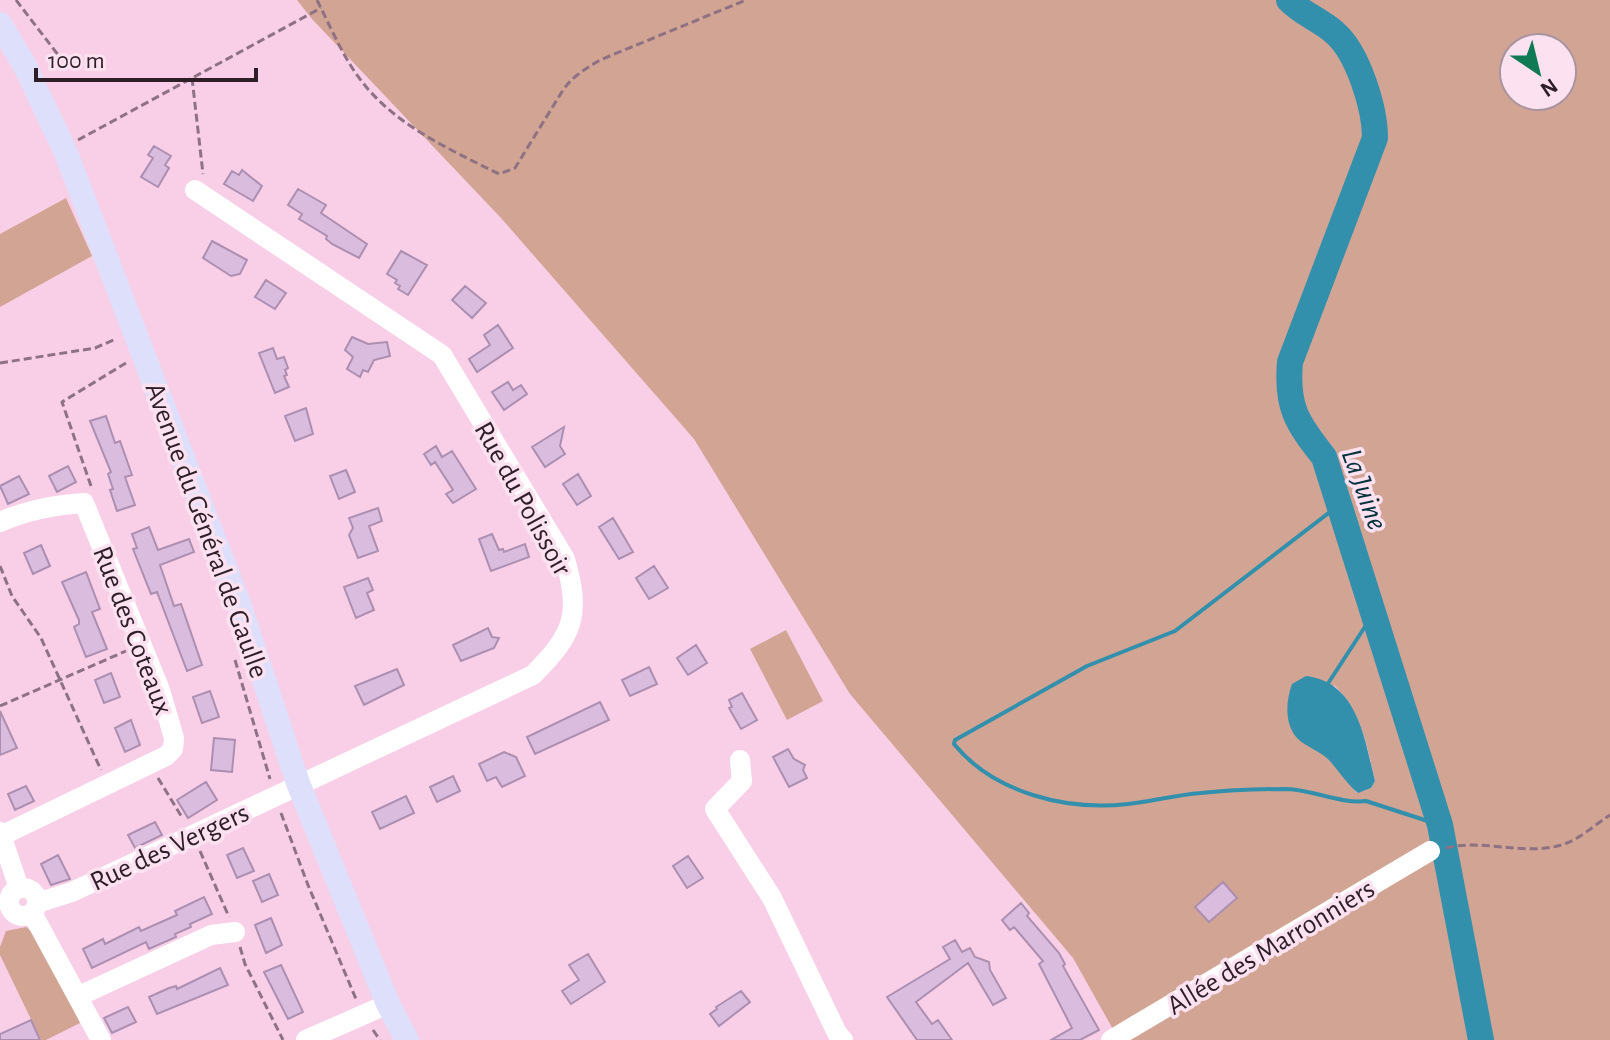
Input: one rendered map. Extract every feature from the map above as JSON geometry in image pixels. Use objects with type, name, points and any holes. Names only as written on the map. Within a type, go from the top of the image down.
[{"type":"main road","name":"Avenue du Général de Gaulle","points":[[0,24],[25,66],[63,148],[239,604],[298,783],[388,1004],[407,1040]]},
{"type":"street","name":"Rue du Polissoir","points":[[200,194],[442,355],[565,559],[574,590],[573,612],[566,634],[555,652],[533,675],[298,783]]},
{"type":"street","points":[[0,522],[20,513],[84,503]]},
{"type":"street","name":"Rue des Coteaux","points":[[1,834],[150,764],[173,749],[174,738],[160,690],[84,503]]},
{"type":"street","points":[[740,760],[742,781],[715,809],[772,898],[843,1040]]},
{"type":"street","name":"Rue des Vergers","points":[[16,910],[72,892],[298,783]]},
{"type":"street","points":[[1,834],[19,888],[9,897],[79,996],[101,1040]]},
{"type":"street","name":"Allée des Marronniers","points":[[1111,1040],[1430,851]]},
{"type":"street","points":[[79,996],[211,935],[235,932]]},
{"type":"street","points":[[306,1040],[388,1004]]},
{"type":"path","points":[[16,0],[62,60]]},
{"type":"path","points":[[317,0],[351,67],[376,98],[420,135],[499,174],[515,168],[571,78],[600,60],[746,0]]},
{"type":"path","points":[[63,148],[321,8]]},
{"type":"path","points":[[192,78],[200,194]]},
{"type":"path","points":[[0,363],[95,348],[134,332]]},
{"type":"path","points":[[84,503],[92,491],[62,402],[132,359]]},
{"type":"path","points":[[0,566],[12,596],[41,638],[107,783]]},
{"type":"path","points":[[0,706],[140,645]]},
{"type":"path","points":[[150,764],[193,836],[235,932],[245,964],[283,1040]]},
{"type":"path","points":[[1461,844],[1536,848],[1567,843],[1610,815]]},
{"type":"shaded area","points":[[297,0],[1610,0],[1610,1040],[1119,1040],[1073,958],[850,694],[694,439],[501,218]],"holes":[[[1334,685],[1357,717],[1375,781],[1371,788],[1357,793],[1328,758]]]},
{"type":"shaded area","points":[[66,198],[92,256],[0,307],[0,234]]},
{"type":"shaded area","points":[[786,630],[823,701],[787,720],[750,649]]},
{"type":"shaded area","points":[[26,927],[41,939],[80,1023],[46,1040],[41,1040],[0,955],[6,931]]},
{"type":"water","points":[[1306,676],[1337,689],[1348,701],[1367,748],[1375,781],[1371,788],[1358,793],[1329,760],[1293,732],[1287,712],[1290,691],[1292,684]]},
{"type":"building","points":[[154,146],[171,156],[165,165],[169,168],[158,187],[141,177],[153,158],[148,155]]},
{"type":"building","points":[[242,170],[262,186],[253,201],[224,184],[232,171],[239,175]]},
{"type":"building","points":[[298,189],[326,205],[321,213],[367,244],[359,258],[332,244],[326,239],[327,236],[299,219],[302,214],[288,205]]},
{"type":"building","points":[[212,241],[247,260],[240,274],[231,276],[203,258]]},
{"type":"building","points":[[401,251],[427,265],[408,295],[398,289],[397,280],[387,274]]},
{"type":"building","points":[[266,280],[286,293],[275,309],[255,297]]},
{"type":"building","points":[[465,286],[486,303],[472,318],[452,300]]},
{"type":"building","points":[[498,325],[513,348],[477,372],[469,359],[490,345],[484,335]]},
{"type":"building","points":[[352,337],[368,344],[387,342],[390,356],[374,360],[368,372],[363,370],[360,377],[347,369],[353,357],[345,350]]},
{"type":"building","points":[[273,348],[277,359],[284,357],[288,368],[284,376],[289,387],[275,393],[259,353]]},
{"type":"building","points":[[508,382],[513,390],[521,385],[527,394],[504,410],[492,392]]},
{"type":"building","points":[[306,408],[313,434],[295,441],[285,416]]},
{"type":"building","points":[[106,416],[115,443],[120,441],[132,475],[125,477],[135,505],[117,511],[110,490],[113,489],[108,474],[111,472],[90,421]]},
{"type":"building","points":[[564,427],[560,446],[565,454],[545,467],[532,447]]},
{"type":"building","points":[[436,446],[442,457],[452,451],[476,489],[453,503],[446,494],[453,490],[435,462],[431,465],[424,454]]},
{"type":"building","points":[[68,466],[76,482],[57,492],[49,476]]},
{"type":"building","points":[[346,470],[355,492],[339,499],[330,476]]},
{"type":"building","points":[[578,474],[591,496],[577,505],[563,484]]},
{"type":"building","points":[[19,476],[29,494],[8,504],[0,486]]},
{"type":"building","points":[[378,508],[382,521],[369,526],[378,551],[358,558],[349,535],[353,528],[349,518]]},
{"type":"building","points":[[613,518],[633,552],[619,559],[599,527]]},
{"type":"building","points":[[149,527],[158,550],[189,539],[194,552],[160,565],[174,606],[181,604],[202,665],[187,671],[157,592],[151,594],[133,549],[137,548],[132,534]]},
{"type":"building","points":[[492,534],[499,550],[503,549],[504,552],[525,544],[529,557],[491,571],[479,539]]},
{"type":"building","points":[[41,545],[50,566],[33,574],[24,553]]},
{"type":"building","points":[[654,566],[668,588],[649,599],[636,578]]},
{"type":"building","points":[[86,572],[100,609],[92,612],[107,649],[86,657],[74,627],[79,620],[62,582]]},
{"type":"building","points":[[368,578],[373,590],[367,593],[374,610],[356,618],[344,587]]},
{"type":"building","points":[[488,628],[492,637],[499,638],[494,648],[461,661],[453,645]]},
{"type":"building","points":[[696,645],[707,663],[688,675],[677,658]]},
{"type":"building","points":[[649,667],[657,684],[630,696],[622,680]]},
{"type":"building","points":[[397,669],[404,685],[364,705],[355,686]]},
{"type":"building","points":[[111,673],[120,697],[104,703],[95,680]]},
{"type":"building","points":[[210,691],[219,717],[202,723],[193,697]]},
{"type":"building","points":[[742,693],[757,720],[741,729],[729,708],[732,707],[729,700]]},
{"type":"building","points":[[600,702],[609,720],[535,754],[527,737]]},
{"type":"building","points":[[0,711],[17,748],[0,755]]},
{"type":"building","points":[[131,720],[140,745],[125,752],[115,728]]},
{"type":"building","points":[[214,738],[235,740],[232,772],[211,770]]},
{"type":"building","points":[[788,749],[794,759],[805,765],[803,770],[807,778],[789,787],[773,757]]},
{"type":"building","points":[[504,752],[516,757],[525,776],[502,787],[496,777],[487,781],[479,764]]},
{"type":"building","points":[[453,776],[460,791],[437,802],[430,787]]},
{"type":"building","points":[[206,782],[217,800],[188,818],[177,800]]},
{"type":"building","points":[[26,786],[34,801],[15,810],[8,794]]},
{"type":"building","points":[[406,796],[414,813],[380,829],[372,812]]},
{"type":"building","points":[[155,822],[162,835],[135,848],[128,835]]},
{"type":"building","points":[[243,848],[254,871],[237,878],[227,855]]},
{"type":"building","points":[[58,855],[70,879],[51,885],[41,864]]},
{"type":"building","points":[[688,856],[703,878],[687,888],[673,866]]},
{"type":"building","points":[[269,874],[278,895],[262,902],[253,881]]},
{"type":"building","points":[[1223,882],[1237,898],[1209,922],[1195,907]]},
{"type":"building","points":[[204,897],[212,914],[190,924],[191,927],[175,934],[176,937],[149,949],[146,942],[92,968],[83,949],[103,939],[105,944],[139,927],[141,931],[177,915],[175,911]]},
{"type":"building","points":[[1021,903],[1029,913],[1027,916],[1059,953],[1065,964],[1063,966],[1099,1030],[1080,1040],[1051,1040],[1072,1028],[1039,964],[1043,961],[1014,927],[1010,930],[1002,920]]},
{"type":"building","points":[[271,918],[282,945],[266,953],[255,925]]},
{"type":"building","points":[[955,940],[962,952],[970,948],[975,957],[989,962],[990,970],[1006,998],[993,1005],[968,963],[916,1002],[932,1024],[938,1020],[952,1040],[917,1040],[887,997],[950,959],[943,947]]},
{"type":"building","points":[[588,954],[605,982],[571,1004],[562,991],[579,980],[569,965]]},
{"type":"building","points":[[281,965],[303,1012],[288,1019],[264,972]]},
{"type":"building","points":[[220,968],[228,985],[157,1014],[149,997],[176,986],[177,989]]},
{"type":"building","points":[[741,991],[750,1002],[719,1026],[710,1014]]},
{"type":"building","points":[[128,1007],[136,1022],[112,1033],[104,1018]]},
{"type":"building","points":[[31,1020],[40,1040],[0,1040],[0,1034]]},
{"type":"waterway","name":"La Juine","points":[[1289,0],[1335,33],[1351,54],[1368,97],[1375,138],[1290,362],[1292,403],[1300,424],[1324,457],[1440,825],[1481,1040]]},
{"type":"waterway","points":[[1339,505],[1175,631],[1087,666],[955,740],[954,744],[989,775],[1033,795],[1056,801],[1128,804],[1212,792],[1287,789],[1346,801],[1366,801],[1440,825]]},
{"type":"waterway","points":[[1327,685],[1374,613]]}]
